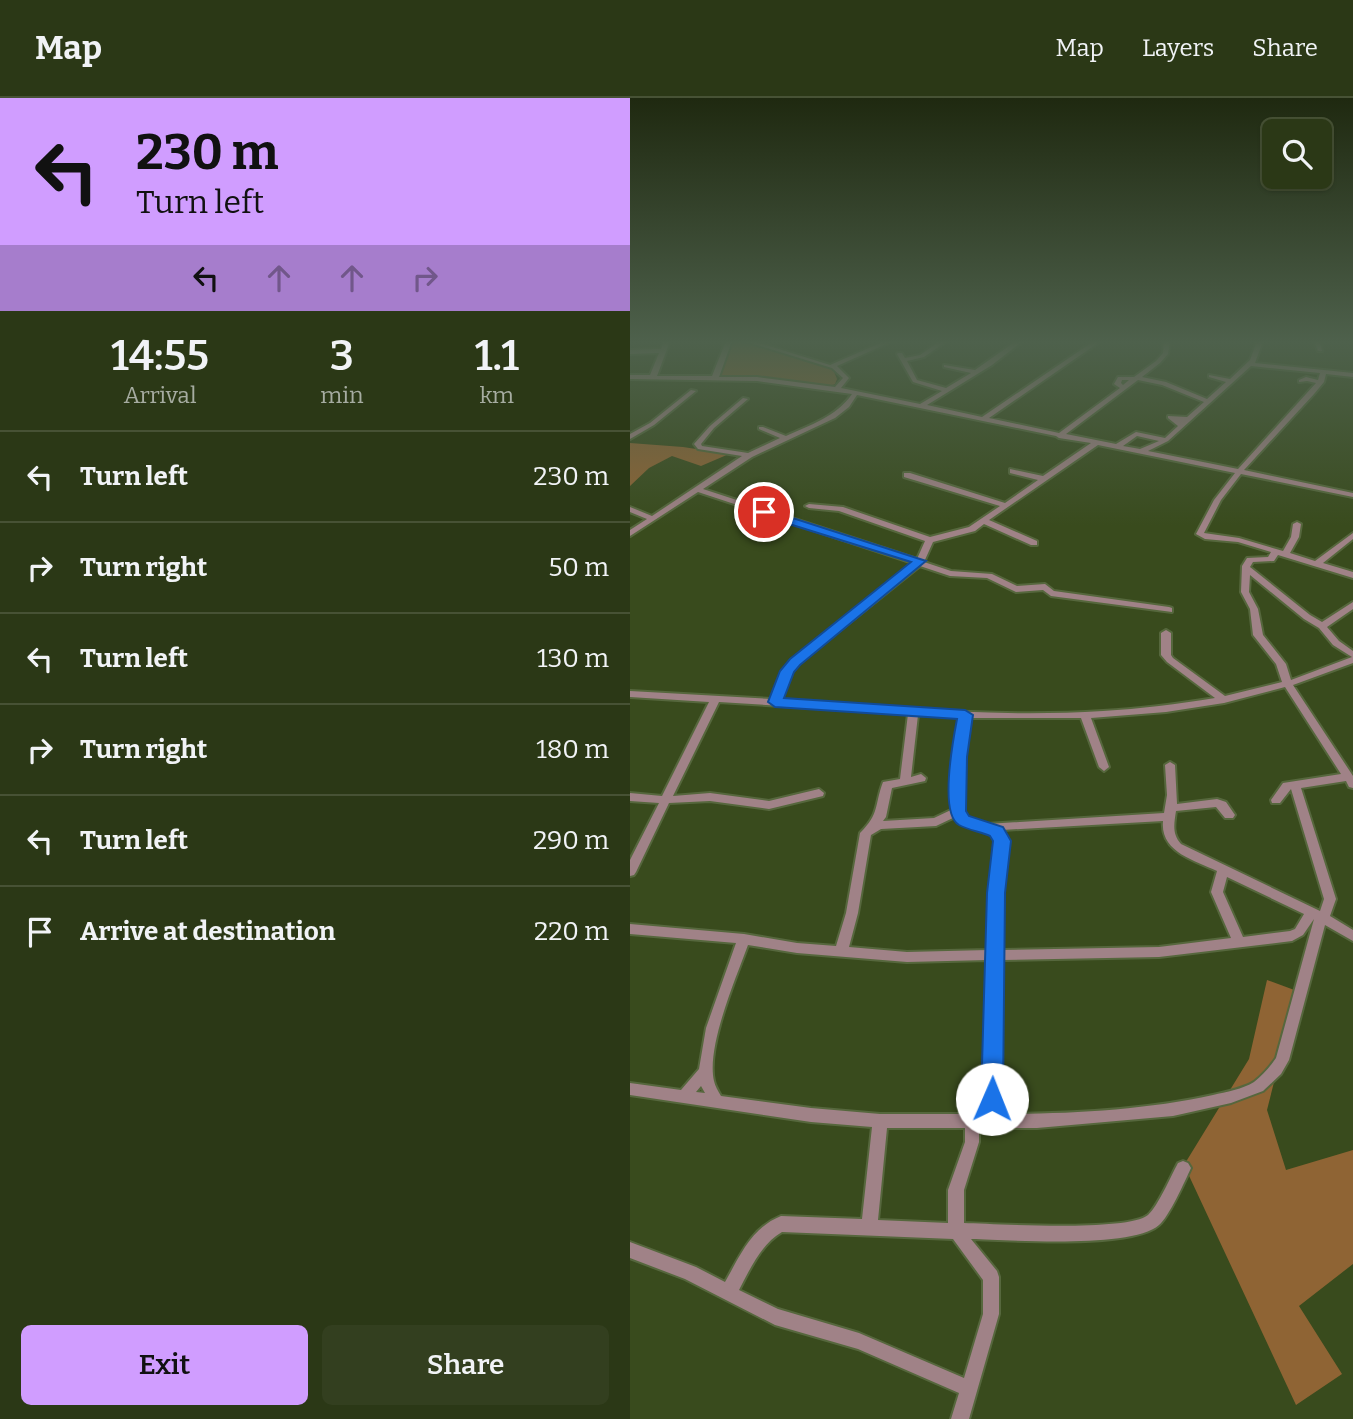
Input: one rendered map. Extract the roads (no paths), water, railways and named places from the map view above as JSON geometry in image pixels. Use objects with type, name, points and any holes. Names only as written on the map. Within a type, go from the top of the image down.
[{"type":"street","points":[[630,437],[652,424],[679,403]]},
{"type":"street","points":[[741,403],[697,444],[699,448],[749,455]]},
{"type":"street","points":[[630,534],[749,455],[834,417],[849,403]]},
{"type":"street","points":[[903,403],[1352,494]]},
{"type":"street","points":[[921,406],[926,403]]},
{"type":"street","points":[[983,419],[1007,403]]},
{"type":"street","points":[[1059,436],[1105,403]]},
{"type":"street","points":[[1139,452],[1166,440],[1207,403]]},
{"type":"street","points":[[1302,403],[1240,472],[1207,515],[1200,534],[1205,537],[1239,540],[1353,575]]},
{"type":"street","points":[[761,428],[785,438]]},
{"type":"street","points":[[1117,447],[1138,434],[1166,440]]},
{"type":"street","points":[[1125,441],[1158,444]]},
{"type":"street","points":[[809,506],[843,510],[930,540],[972,529],[1096,443]]},
{"type":"street","points":[[1013,471],[1044,479]]},
{"type":"street","points":[[907,475],[1004,505]]},
{"type":"street","points":[[700,490],[960,575],[989,576],[1014,589],[1045,587],[1051,593],[1169,610]]},
{"type":"street","points":[[630,509],[653,519]]},
{"type":"street","points":[[984,521],[1034,543]]},
{"type":"street","points":[[1276,800],[1285,787],[1351,780],[1288,685],[1281,664],[1258,635],[1254,609],[1245,592],[1246,568],[1250,560],[1269,559],[1281,553],[1295,537],[1297,524]]},
{"type":"street","points":[[1316,564],[1353,535]]},
{"type":"street","points":[[775,702],[787,671],[795,662],[920,561],[930,540]]},
{"type":"street","points":[[630,694],[965,715],[1084,715],[1173,708],[1224,700],[1288,685],[1353,657],[1336,643],[1322,626],[1296,609],[1246,568]]},
{"type":"street","points":[[1322,626],[1353,605]]},
{"type":"street","points":[[1166,633],[1166,655],[1170,660],[1224,700]]},
{"type":"street","points":[[630,872],[716,698]]},
{"type":"street","points":[[905,780],[913,712]]},
{"type":"street","points":[[965,715],[959,757],[958,811],[963,820],[997,831],[1002,841],[997,873],[992,1123]]},
{"type":"street","points":[[1084,715],[1104,767]]},
{"type":"street","points":[[1170,765],[1171,842],[1317,915],[1353,936]]},
{"type":"street","points":[[841,952],[852,913],[864,837],[880,817],[887,785],[920,778]]},
{"type":"street","points":[[630,929],[744,939],[797,948],[907,957],[1159,952],[1296,935],[1329,906],[1329,891],[1295,785]]},
{"type":"street","points":[[630,797],[665,800],[710,797],[769,806],[819,793]]},
{"type":"street","points":[[989,827],[1170,812],[1217,803],[1223,805],[1229,815]]},
{"type":"street","points":[[873,827],[886,824],[925,825],[958,811]]},
{"type":"street","points":[[1223,870],[1217,892],[1238,942]]},
{"type":"street","points":[[630,1089],[880,1121],[992,1123],[1174,1110],[1231,1097],[1258,1087],[1276,1070],[1282,1060],[1317,915]]},
{"type":"street","points":[[717,1102],[709,1088],[705,1072],[720,1005],[744,939]]},
{"type":"street","points":[[685,1095],[705,1072]]},
{"type":"street","points":[[869,1227],[880,1121]]},
{"type":"street","points":[[960,1419],[967,1388],[988,1326],[992,1281],[989,1273],[957,1231],[956,1190],[972,1142],[972,1122]]},
{"type":"street","points":[[729,1292],[751,1255],[773,1227],[792,1224],[957,1231],[1099,1233],[1145,1226],[1156,1218],[1182,1168]]},
{"type":"street","points":[[630,1250],[690,1273],[775,1318],[869,1345],[967,1388]]}]
